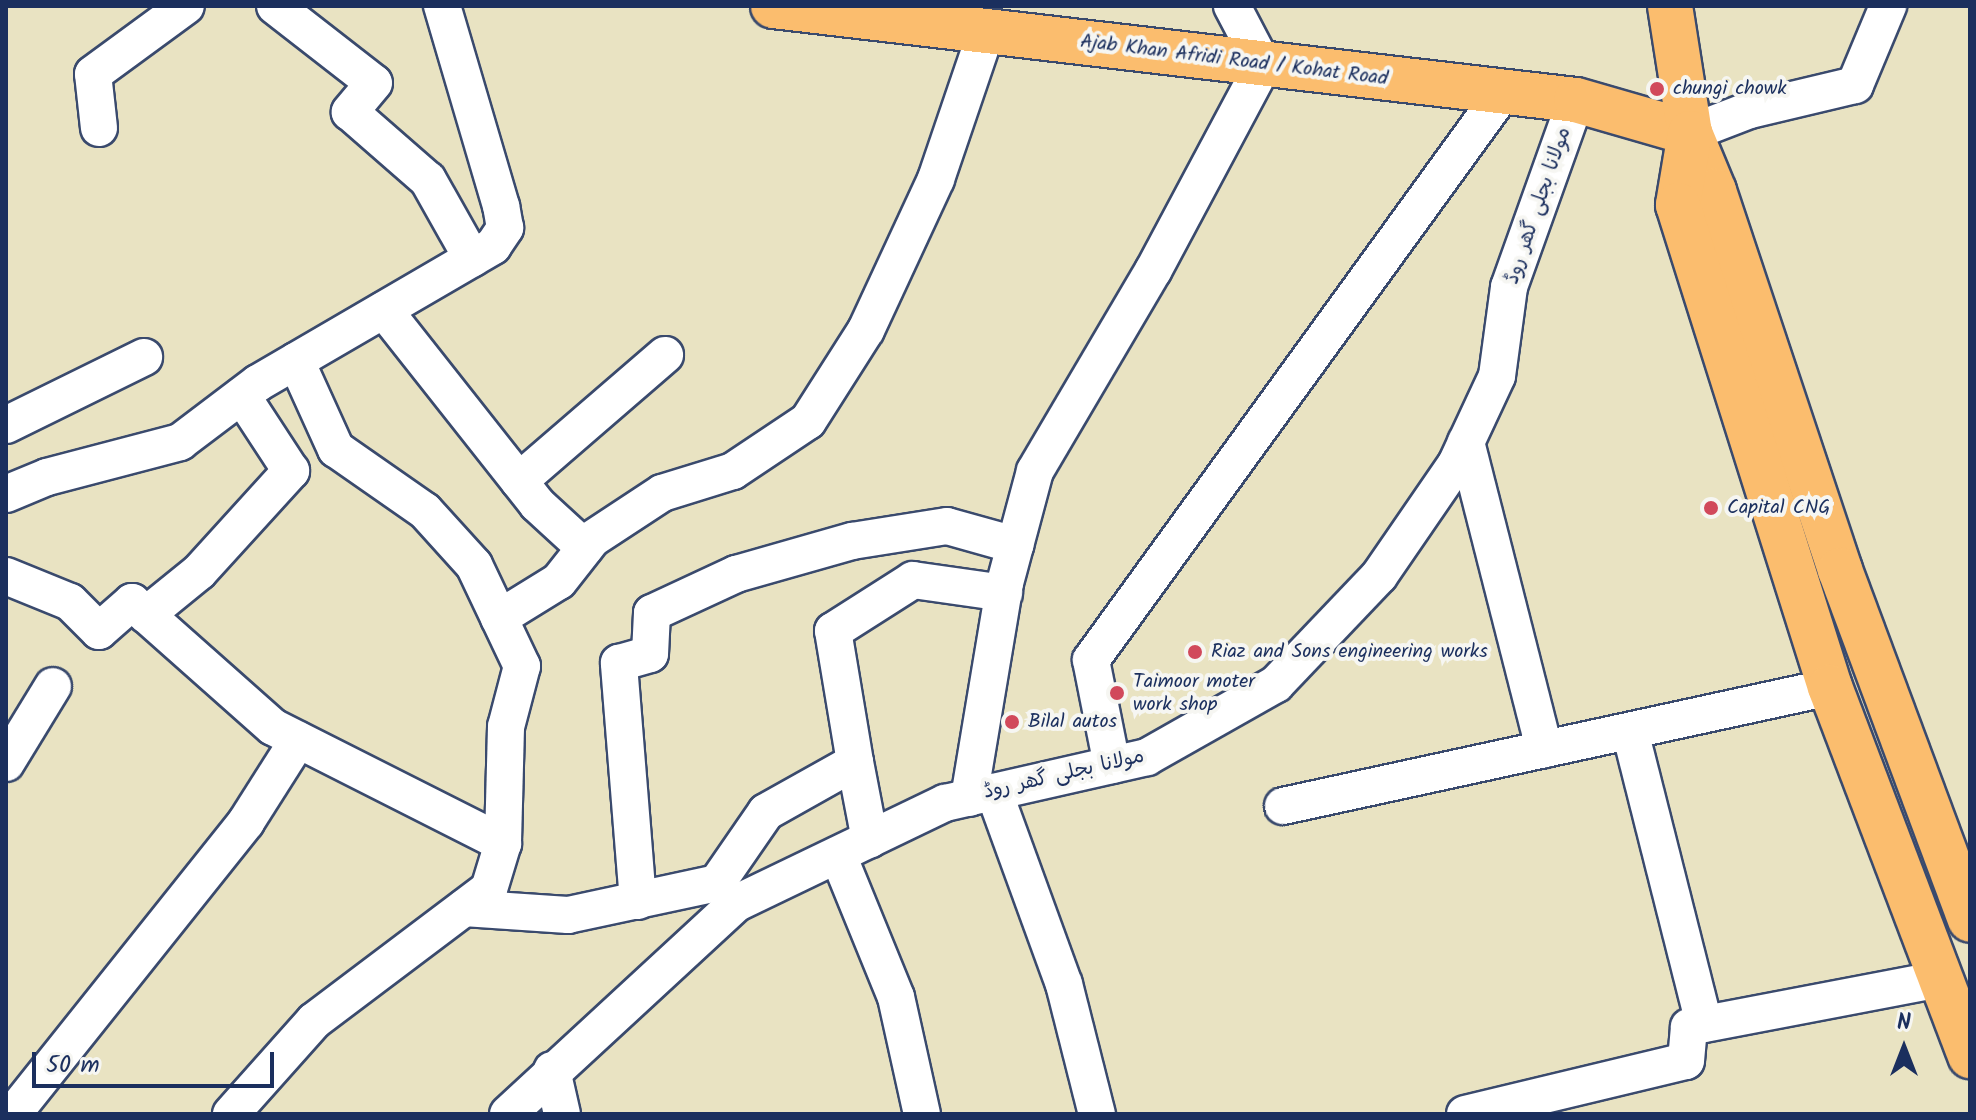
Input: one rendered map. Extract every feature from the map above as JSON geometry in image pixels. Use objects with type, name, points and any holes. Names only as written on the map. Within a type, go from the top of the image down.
[{"type":"main road","name":"Ajab Khan Afridi Road / Kohat Road","points":[[773,6],[1576,100],[1690,133]]},
{"type":"main road","points":[[1670,6],[1690,133],[1714,191],[1811,474],[1840,570],[1970,920]]},
{"type":"main road","points":[[1690,133],[1678,205],[1830,687],[1970,1056]]},
{"type":"main road","points":[[1769,493],[1811,474]]},
{"type":"main road","points":[[1903,880],[1948,860]]},
{"type":"street","points":[[99,128],[93,74],[186,6]]},
{"type":"street","points":[[275,6],[374,83],[350,112],[428,180],[472,258]]},
{"type":"street","points":[[6,494],[47,477],[180,442],[296,361],[493,246],[505,228],[442,6]]},
{"type":"street","points":[[1097,1114],[1064,984],[982,795],[1004,593],[1035,471],[1153,271],[1263,65],[1232,6]]},
{"type":"street","points":[[1690,133],[1750,110],[1855,85],[1888,6]]},
{"type":"street","points":[[499,618],[559,581],[585,548],[662,493],[733,471],[808,421],[866,330],[936,179],[986,32]]},
{"type":"street","points":[[1112,765],[1091,660],[1503,92]]},
{"type":"street","name":"مولانا بجلی گھر روڈ","points":[[508,1114],[552,1070],[737,903],[945,803],[1147,757],[1276,684],[1379,576],[1466,442],[1497,376],[1509,287],[1576,100]]},
{"type":"street","points":[[384,310],[519,481],[585,548]]},
{"type":"street","points":[[519,481],[665,355]]},
{"type":"street","points":[[6,425],[144,357]]},
{"type":"street","points":[[231,1114],[314,1021],[489,889],[503,843],[506,727],[522,666],[474,565],[425,511],[336,449],[296,361]]},
{"type":"street","points":[[146,615],[199,572],[291,471],[242,396]]},
{"type":"street","points":[[1466,442],[1544,749]]},
{"type":"street","points":[[638,901],[619,663],[650,654],[652,613],[736,574],[852,541],[947,526],[1015,545]]},
{"type":"street","points":[[6,576],[70,602],[99,631],[132,602],[273,727],[503,843]]},
{"type":"street","points":[[870,840],[833,631],[913,580],[1004,593]]},
{"type":"street","points":[[6,763],[53,686]]},
{"type":"street","points":[[1283,806],[1830,687]]},
{"type":"street","points":[[1630,731],[1704,1024]]},
{"type":"street","points":[[10,1113],[246,822],[298,740]]},
{"type":"street","points":[[464,908],[568,915],[717,883],[766,812],[855,762]]},
{"type":"street","points":[[838,855],[896,997],[922,1114]]},
{"type":"street","points":[[1465,1114],[1686,1061],[1689,1027],[1940,979]]},
{"type":"street","points":[[552,1070],[562,1114]]},
{"type":"place","name":"chungi chowk","points":[[1657,89]]},
{"type":"place","name":"Capital CNG","points":[[1711,508]]},
{"type":"place","name":"Riaz and Sons engineering works","points":[[1195,652]]},
{"type":"place","name":"Taimoor moter work shop","points":[[1117,693]]},
{"type":"place","name":"Bilal autos","points":[[1012,722]]}]
